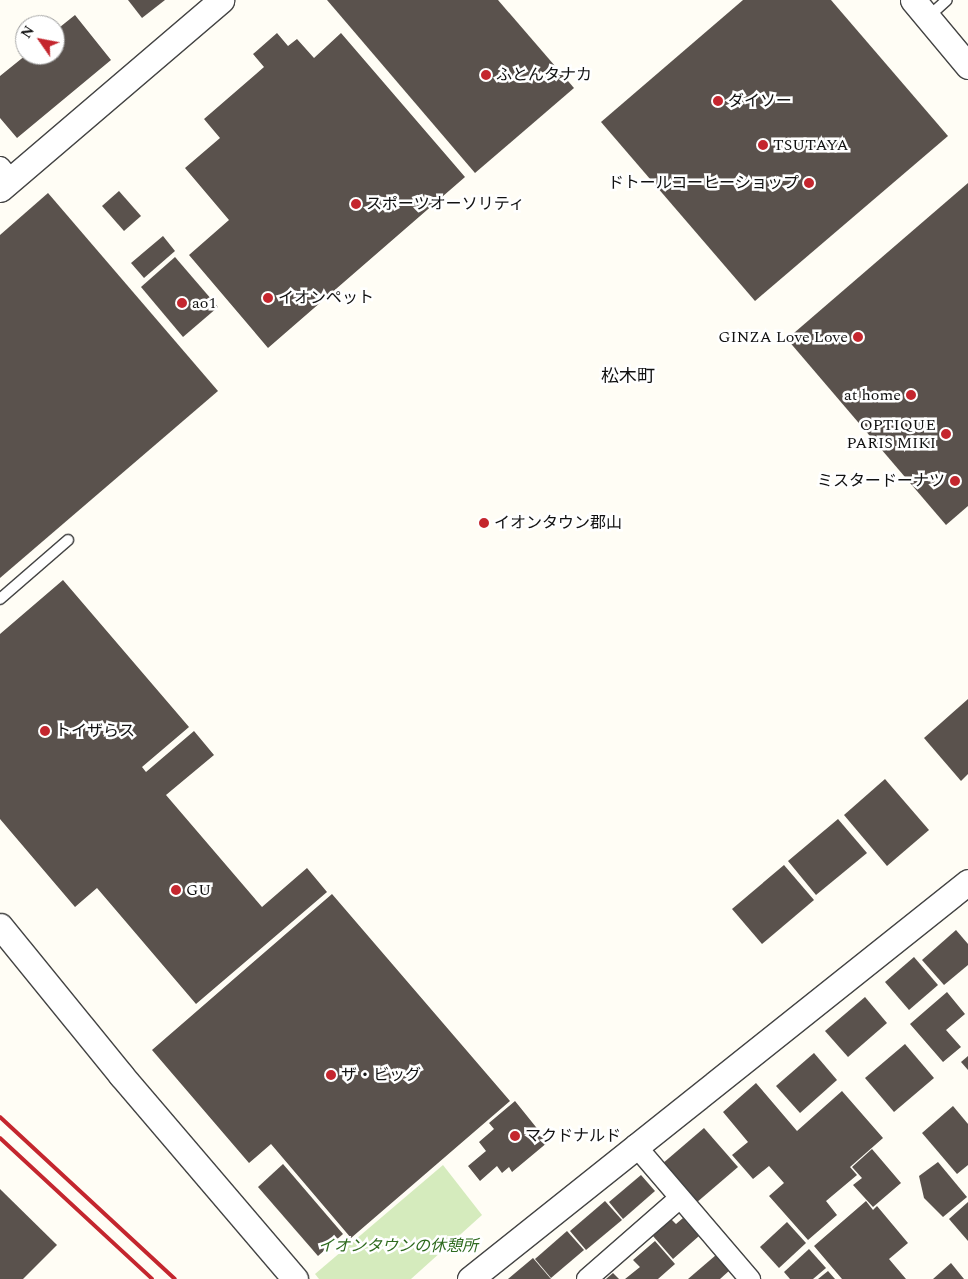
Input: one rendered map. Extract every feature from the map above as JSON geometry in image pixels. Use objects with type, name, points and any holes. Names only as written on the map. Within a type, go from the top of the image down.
[{"type":"street","points":[[4,179],[220,0]]},
{"type":"street","points":[[920,9],[968,66]]},
{"type":"street","points":[[470,1279],[635,1145],[968,882]]},
{"type":"street","points":[[0,926],[121,1075],[295,1279]]},
{"type":"street","points":[[635,1145],[750,1279]]},
{"type":"street","points":[[587,1279],[680,1198]]},
{"type":"lane","points":[[920,9],[947,0]]},
{"type":"lane","points":[[0,599],[68,540]]},
{"type":"green space","name":"イオンタウンの休憩所","points":[[443,1165],[482,1215],[411,1279],[319,1279],[315,1274]]},
{"type":"building","points":[[128,0],[165,0],[142,18]]},
{"type":"building","points":[[327,0],[498,0],[574,88],[475,173]]},
{"type":"building","points":[[743,0],[831,0],[948,136],[755,301],[601,122]]},
{"type":"building","points":[[75,15],[111,60],[17,138],[0,118],[0,76],[15,64],[65,65],[65,23]]},
{"type":"building","points":[[277,33],[288,46],[297,39],[314,58],[341,33],[465,177],[268,348],[189,255],[229,220],[185,168],[220,138],[204,119],[264,67],[253,54]]},
{"type":"building","points":[[968,183],[968,506],[946,525],[787,339]]},
{"type":"building","points":[[119,191],[141,216],[124,231],[102,206]]},
{"type":"building","points":[[48,193],[218,391],[0,578],[0,235]]},
{"type":"building","points":[[163,236],[175,251],[144,278],[131,263]]},
{"type":"building","points":[[175,257],[218,307],[183,337],[141,287]]},
{"type":"building","points":[[63,580],[189,727],[142,767],[146,772],[194,731],[214,755],[166,795],[262,907],[307,868],[327,892],[196,1004],[97,888],[75,907],[0,819],[0,634]]},
{"type":"building","points":[[968,699],[968,774],[961,781],[924,738]]},
{"type":"building","points":[[885,779],[929,830],[887,866],[844,815]]},
{"type":"building","points":[[838,819],[867,853],[816,895],[788,861]]},
{"type":"building","points":[[784,865],[814,900],[762,944],[732,909]]},
{"type":"building","name":"ザ・ビッグ","points":[[332,894],[510,1101],[351,1238],[271,1144],[249,1163],[152,1050]]},
{"type":"building","points":[[956,930],[968,944],[968,965],[944,985],[922,960]]},
{"type":"building","points":[[914,957],[938,985],[909,1010],[885,982]]},
{"type":"building","points":[[947,992],[965,1014],[946,1030],[961,1047],[943,1062],[910,1024]]},
{"type":"building","points":[[865,997],[887,1023],[848,1057],[825,1031]]},
{"type":"building","points":[[905,1044],[934,1078],[894,1112],[865,1078]]},
{"type":"building","points":[[814,1053],[837,1080],[800,1113],[776,1086]]},
{"type":"building","points":[[968,1056],[968,1070],[961,1062]]},
{"type":"building","points":[[756,1083],[797,1131],[842,1091],[883,1138],[850,1167],[857,1175],[826,1201],[837,1215],[808,1240],[769,1196],[784,1183],[769,1166],[753,1179],[732,1155],[748,1142],[723,1112]]},
{"type":"building","name":"マクドナルド","points":[[515,1101],[548,1142],[512,1172],[509,1167],[502,1173],[497,1166],[480,1181],[468,1166],[486,1151],[479,1142],[494,1129],[489,1123]]},
{"type":"building","points":[[953,1106],[968,1124],[968,1165],[957,1174],[922,1133]]},
{"type":"building","points":[[704,1128],[738,1167],[696,1203],[662,1164]]},
{"type":"building","points":[[872,1149],[901,1183],[873,1207],[853,1185],[862,1178],[852,1167]]},
{"type":"building","points":[[938,1162],[967,1197],[943,1217],[924,1198],[919,1176]]},
{"type":"building","points":[[283,1164],[343,1234],[318,1256],[258,1187]]},
{"type":"building","points":[[641,1175],[655,1191],[623,1219],[609,1202]]},
{"type":"building","points":[[0,1189],[57,1245],[23,1279],[0,1279]]},
{"type":"building","points":[[605,1201],[622,1220],[586,1250],[570,1231]]},
{"type":"building","points":[[866,1201],[873,1210],[877,1206],[908,1243],[889,1259],[906,1279],[842,1279],[814,1246]]},
{"type":"building","points":[[968,1202],[968,1241],[949,1219]]},
{"type":"building","points":[[683,1218],[699,1236],[673,1259],[653,1236],[671,1219],[676,1224]]},
{"type":"building","points":[[787,1222],[806,1243],[779,1268],[760,1247]]},
{"type":"building","points":[[567,1231],[584,1250],[551,1278],[535,1259]]},
{"type":"building","points":[[655,1241],[675,1264],[658,1279],[625,1279],[640,1267],[633,1260]]},
{"type":"building","points":[[809,1249],[826,1268],[813,1279],[790,1279],[784,1272]]},
{"type":"building","points":[[716,1255],[730,1270],[720,1279],[688,1279]]},
{"type":"building","points":[[533,1258],[551,1279],[508,1279]]},
{"type":"building","points":[[951,1263],[964,1279],[933,1279]]},
{"type":"building","points":[[828,1271],[835,1279],[818,1279]]},
{"type":"building","points":[[613,1273],[619,1279],[606,1279]]},
{"type":"railway","points":[[0,1117],[175,1279]]},
{"type":"railway","points":[[0,1138],[152,1279]]},
{"type":"place","name":"ふとんタナカ","points":[[486,75]]},
{"type":"place","name":"ダイソー","points":[[718,101]]},
{"type":"place","name":"TSUTAYA","points":[[763,145]]},
{"type":"place","name":"ドトールコーヒーショップ","points":[[809,183]]},
{"type":"place","name":"スポーツオーソリティ","points":[[356,204]]},
{"type":"place","name":"イオンペット","points":[[268,298]]},
{"type":"place","name":"ao1","points":[[182,303]]},
{"type":"place","name":"GINZA Love Love","points":[[858,337]]},
{"type":"place","name":"at home","points":[[911,395]]},
{"type":"place","name":"OPTIQUE PARIS MIKI","points":[[946,434]]},
{"type":"place","name":"ミスタードーナツ","points":[[955,481]]},
{"type":"place","name":"イオンタウン郡山","points":[[484,523]]},
{"type":"place","name":"トイザらス","points":[[45,731]]},
{"type":"place","name":"GU","points":[[176,890]]},
{"type":"place","name":"ザ・ビッグ","points":[[331,1075]]},
{"type":"place","name":"マクドナルド","points":[[515,1136]]},
{"type":"district","name":"松木町","points":[[628,377]]}]
